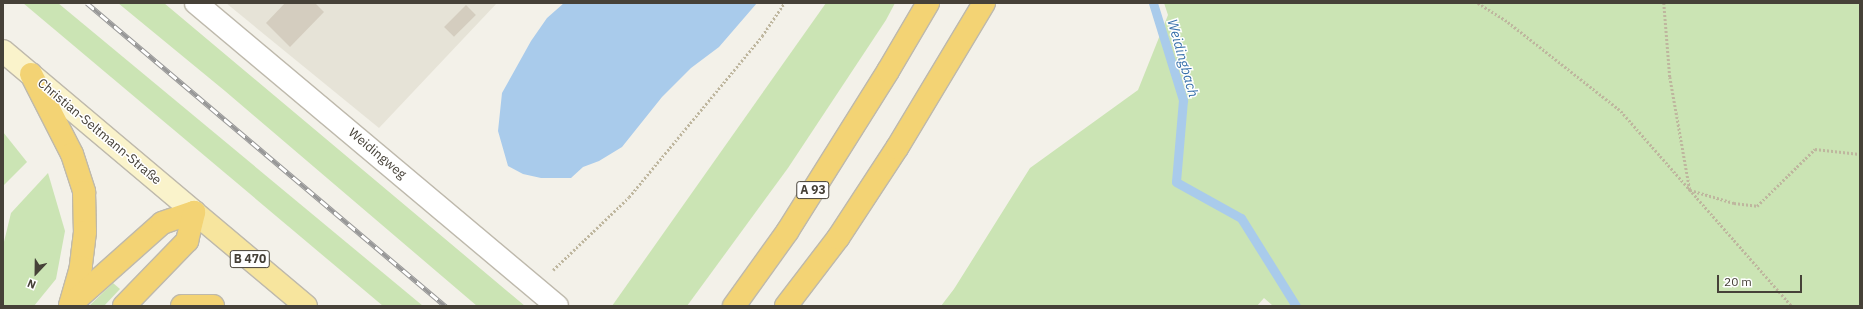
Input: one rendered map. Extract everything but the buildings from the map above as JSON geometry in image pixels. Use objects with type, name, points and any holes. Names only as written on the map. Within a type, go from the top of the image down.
[{"type":"highway","name":"A 93","points":[[734,306],[787,232],[888,71],[928,3]]},
{"type":"highway","points":[[786,306],[838,238],[893,154],[984,3]]},
{"type":"highway","points":[[31,74],[72,154],[84,192],[85,232],[81,267],[70,305]]},
{"type":"highway","points":[[70,305],[162,224],[194,212]]},
{"type":"highway","points":[[124,306],[187,241],[194,212]]},
{"type":"highway","points":[[182,306],[213,306]]},
{"type":"main road","name":"Christian-Seltmann-Straße","points":[[3,51],[194,212]]},
{"type":"main road","name":"B 470","points":[[194,212],[306,306]]},
{"type":"street","name":"Weidingweg","points":[[196,3],[557,306]]},
{"type":"path","points":[[535,287],[629,198],[762,36],[784,3]]},
{"type":"path","points":[[1478,3],[1508,22],[1621,111],[1792,306]]},
{"type":"path","points":[[1664,3],[1670,77],[1690,190]]},
{"type":"path","points":[[1690,190],[1734,203],[1757,206],[1815,149],[1860,154]]},
{"type":"shaded area","points":[[226,3],[497,3],[379,128]]},
{"type":"green space","points":[[23,3],[58,3],[423,306],[383,306]]},
{"type":"green space","points":[[118,3],[164,3],[525,306],[477,306],[225,91]]},
{"type":"green space","points":[[826,3],[895,3],[886,20],[788,168],[687,306],[612,306]]},
{"type":"green space","points":[[1164,3],[1860,3],[1860,306],[1273,306],[1264,298],[1257,306],[941,306],[954,289],[1030,168],[1138,90],[1168,15]]},
{"type":"green space","points":[[3,132],[27,162],[3,186]]},
{"type":"green space","points":[[48,173],[65,231],[56,279],[34,306],[3,306],[3,246],[11,213]]},
{"type":"green space","points":[[113,283],[120,289],[104,306],[89,306]]},
{"type":"water","points":[[564,3],[757,3],[719,47],[691,68],[662,97],[622,147],[599,161],[583,167],[571,178],[541,178],[523,174],[508,166],[498,131],[502,93],[531,41],[547,18]]},
{"type":"waterway","name":"Weidingbach","points":[[1153,3],[1183,100],[1176,182],[1241,218],[1296,306]]},
{"type":"railway","points":[[87,3],[446,306]]}]
